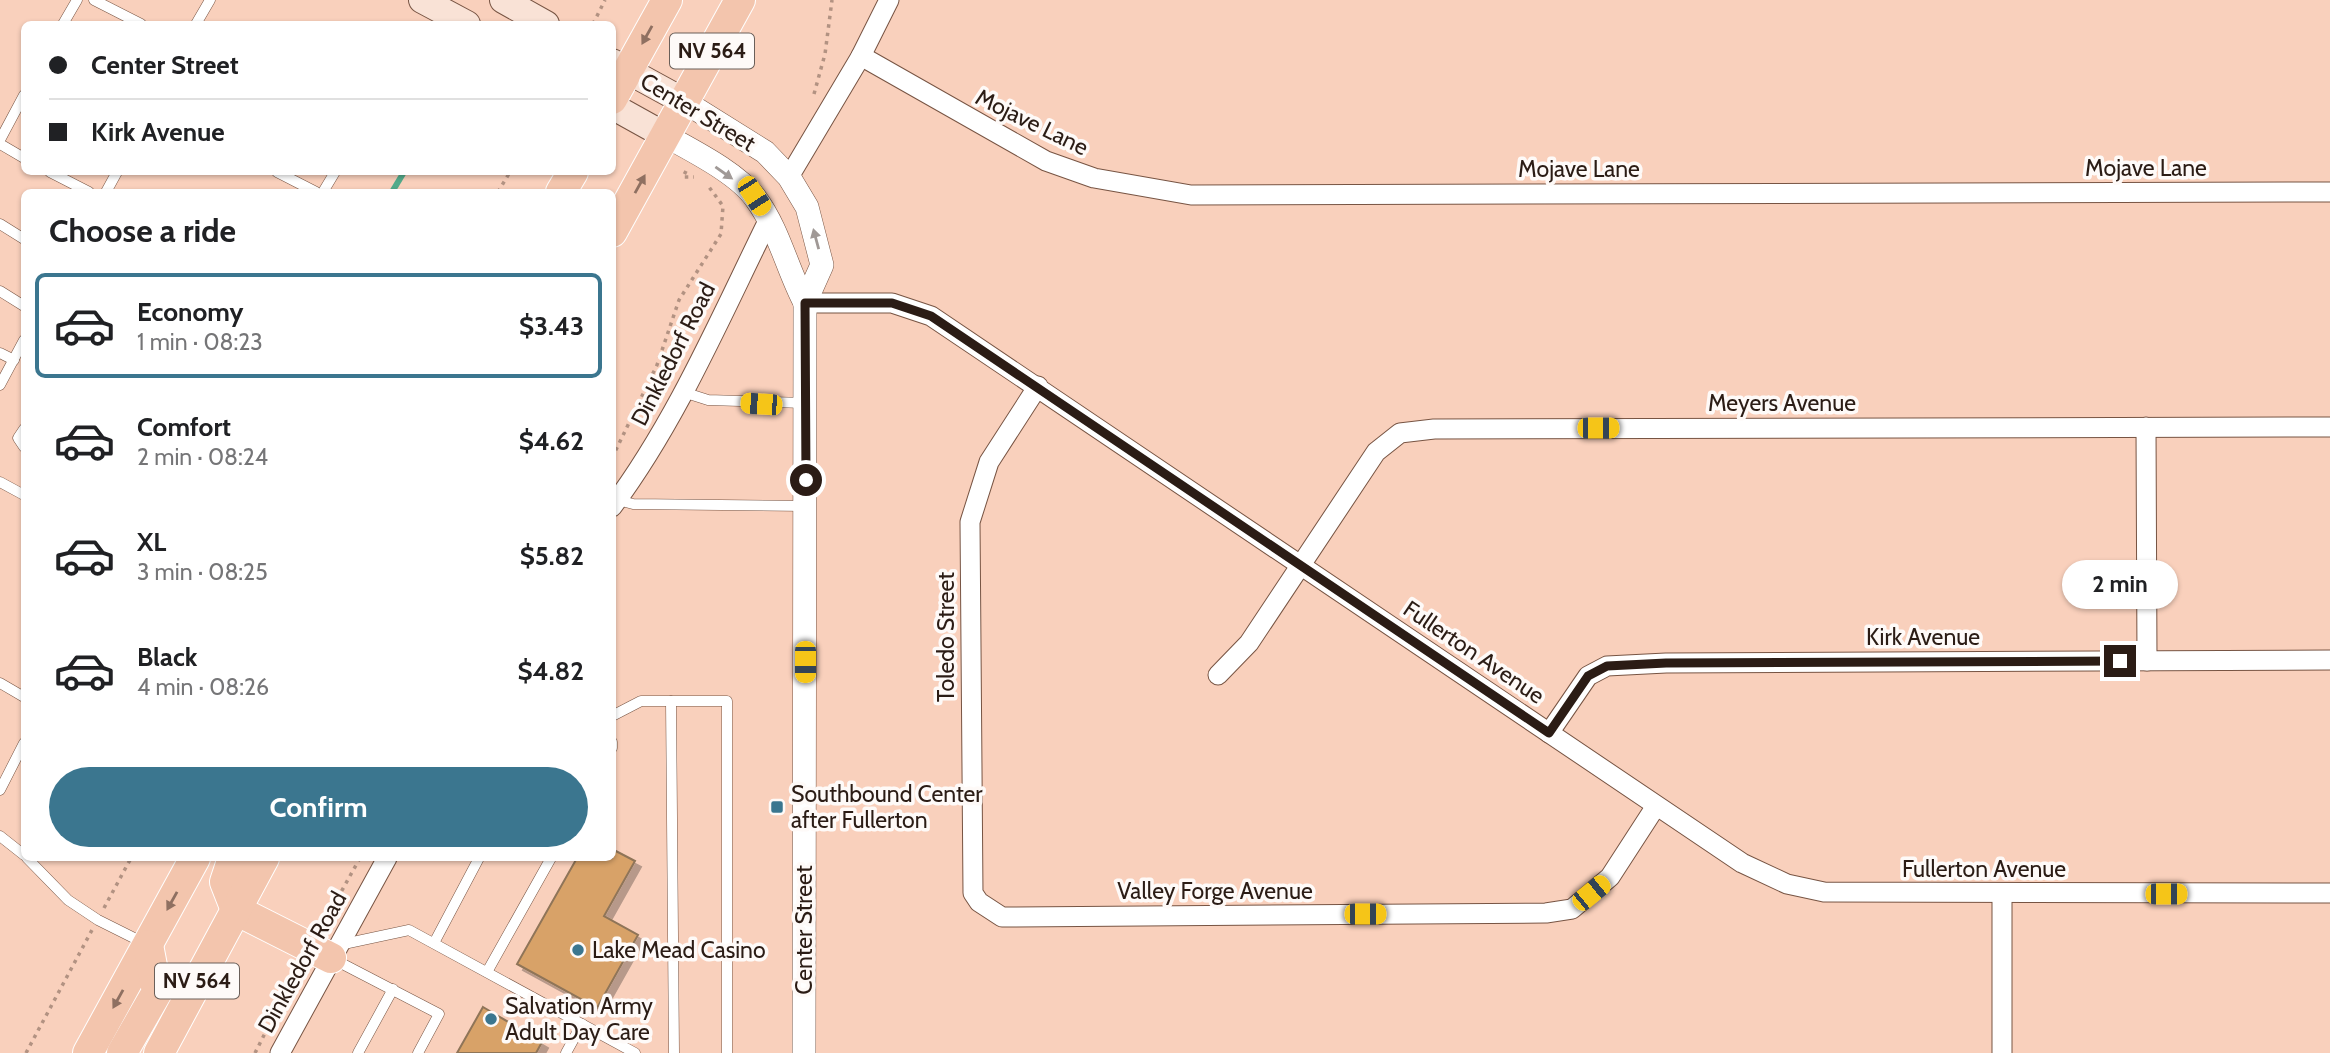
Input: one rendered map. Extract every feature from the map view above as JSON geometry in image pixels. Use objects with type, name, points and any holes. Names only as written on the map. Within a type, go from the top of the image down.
[{"type":"main road","points":[[422,0],[461,21]]},
{"type":"main road","points":[[503,0],[541,21]]},
{"type":"main road","name":"NV 564","points":[[620,66],[667,0]]},
{"type":"main road","name":"NV 564","points":[[616,225],[740,0]]},
{"type":"main road","name":"Center Street","points":[[620,66],[685,102]]},
{"type":"main road","name":"Center Street","points":[[616,108],[666,136]]},
{"type":"main road","name":"NV 564","points":[[88,1053],[193,861]]},
{"type":"main road","points":[[232,861],[225,882],[236,909],[335,952]]},
{"type":"main road","name":"NV 564","points":[[159,1053],[262,861]]},
{"type":"main road","points":[[122,1053],[157,992],[148,945]]},
{"type":"street","points":[[789,177],[861,56],[889,0]]},
{"type":"street","name":"Mojave Lane","points":[[861,56],[1046,161],[1094,178],[1191,195],[2330,191]]},
{"type":"street","name":"Center Street","points":[[685,102],[765,152],[789,177],[807,207],[822,265],[805,303],[804,1053]]},
{"type":"street","name":"Center Street","points":[[666,136],[754,196],[769,219],[788,269],[805,303]]},
{"type":"street","name":"Dinkledorf Road","points":[[616,503],[637,474],[683,392],[769,219]]},
{"type":"street","name":"Fullerton Avenue","points":[[805,303],[892,303],[931,316],[1656,806],[1742,863],[1787,884],[1824,892],[2330,893]]},
{"type":"street","name":"Toledo Street","points":[[979,902],[973,892],[970,522],[989,462],[1038,386]]},
{"type":"street","name":"Meyers Avenue","points":[[1218,675],[1249,643],[1376,452],[1400,433],[1434,429],[2330,426]]},
{"type":"street","points":[[2146,427],[2147,661]]},
{"type":"street","name":"Kirk Avenue","points":[[1549,733],[1588,676],[1607,666],[1666,663],[2330,660]]},
{"type":"street","name":"Valley Forge Avenue","points":[[979,902],[1002,917],[1546,913],[1572,909],[1610,877],[1656,806]]},
{"type":"street","name":"Dinkledorf Road","points":[[280,1053],[385,861]]},
{"type":"street","points":[[2002,894],[2002,1053]]},
{"type":"lane","points":[[65,21],[77,0]]},
{"type":"lane","points":[[94,0],[135,21]]},
{"type":"lane","points":[[198,21],[210,0]]},
{"type":"lane","points":[[21,104],[0,142],[21,156]]},
{"type":"lane","points":[[56,175],[83,189]]},
{"type":"lane","points":[[283,175],[310,189]]},
{"type":"lane","points":[[0,224],[21,237]]},
{"type":"lane","points":[[0,290],[21,304]]},
{"type":"lane","points":[[0,385],[21,345]]},
{"type":"lane","points":[[0,353],[13,360]]},
{"type":"lane","points":[[683,392],[708,400],[806,403]]},
{"type":"lane","points":[[0,482],[21,493]]},
{"type":"lane","points":[[616,504],[806,506]]},
{"type":"lane","points":[[0,683],[21,695]]},
{"type":"lane","points":[[616,714],[641,701],[726,701],[727,1053]]},
{"type":"lane","points":[[671,701],[674,1053]]},
{"type":"lane","points":[[0,790],[21,749]]},
{"type":"lane","points":[[0,836],[21,852]]},
{"type":"lane","points":[[31,861],[68,900],[98,920],[148,945]]},
{"type":"lane","points":[[434,943],[477,861]]},
{"type":"lane","points":[[487,972],[549,861]]},
{"type":"lane","points":[[335,952],[409,930],[635,1053]]},
{"type":"lane","points":[[335,952],[439,1014],[418,1053]]},
{"type":"lane","points":[[358,1053],[393,989]]},
{"type":"lane","points":[[566,1053],[582,1024]]},
{"type":"path","points":[[594,21],[605,0]]},
{"type":"path","points":[[814,97],[825,54],[832,0]]},
{"type":"path","points":[[696,154],[683,177],[697,178]]},
{"type":"path","points":[[616,450],[657,365],[679,300],[721,234],[723,206],[704,183]]},
{"type":"path","points":[[26,1053],[129,861]]},
{"type":"building","name":"Lake Mead Casino","points":[[616,851],[635,861],[604,916],[638,935],[597,1008],[517,964],[575,861],[616,861]]},
{"type":"building","name":"Salvation Army Adult Day Care","points":[[483,1007],[542,1042],[536,1053],[457,1053]]},
{"type":"waterway","points":[[394,189],[402,175]]},
{"type":"place","name":"Southbound Center after Fullerton","points":[[777,807]]},
{"type":"place","name":"Lake Mead Casino","points":[[578,950]]},
{"type":"place","name":"Salvation Army Adult Day Care","points":[[491,1019]]},
{"type":"route","points":[[806,480],[805,303],[892,303],[931,316],[1038,386],[1549,733],[1588,676],[1607,666],[1666,663],[2120,661]]}]
